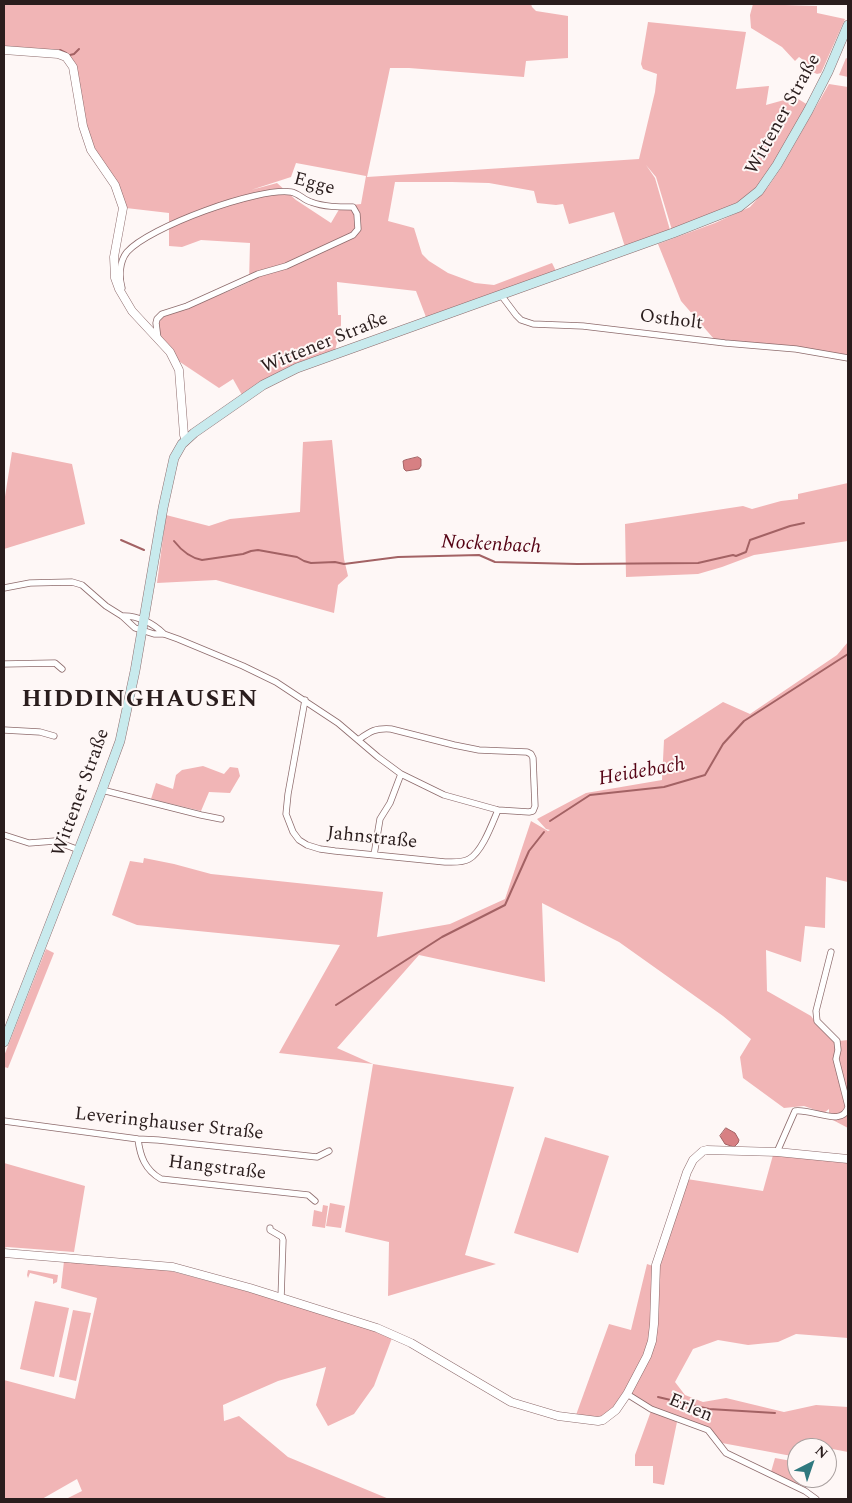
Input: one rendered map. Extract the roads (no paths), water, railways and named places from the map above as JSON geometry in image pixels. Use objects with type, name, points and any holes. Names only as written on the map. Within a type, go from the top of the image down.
[{"type":"main road","name":"Wittener Straße","points":[[4,1042],[117,750],[124,724],[170,474],[174,458],[186,440],[263,385],[297,368],[706,221],[739,207],[760,191],[772,175],[828,72],[848,25]]},
{"type":"street","points":[[4,50],[58,54],[66,57],[73,67],[83,126],[91,150],[115,185],[123,208],[114,256],[115,278],[132,311],[170,352],[179,370],[186,440]]},
{"type":"street","name":"Egge","points":[[126,302],[120,271],[127,253],[134,246],[182,219],[217,206],[278,192],[292,192],[311,202],[322,205],[336,207],[353,206],[357,214],[358,229],[353,235],[286,266],[258,274],[187,306],[162,314],[157,319],[156,324],[158,340]]},
{"type":"street","name":"Ostholt","points":[[501,295],[521,320],[533,324],[584,326],[796,349],[848,358]]},
{"type":"street","points":[[4,588],[30,583],[76,582],[141,631],[164,634],[243,666],[276,682],[338,723],[358,740],[401,774],[444,795],[498,810],[529,812],[533,811],[535,806],[533,758],[527,752],[479,750],[380,728],[373,730],[358,740]]},
{"type":"street","points":[[122,616],[130,615],[143,620],[157,627],[164,634]]},
{"type":"street","points":[[4,664],[55,663],[62,669]]},
{"type":"street","name":"Jahnstraße","points":[[305,700],[286,814],[293,832],[299,840],[307,845],[320,849],[460,862],[468,860],[477,853],[498,810]]},
{"type":"street","points":[[4,730],[40,732],[54,736]]},
{"type":"street","points":[[374,854],[380,819],[390,803],[401,774]]},
{"type":"street","points":[[102,790],[221,819]]},
{"type":"street","points":[[4,835],[29,843],[55,841],[79,850]]},
{"type":"street","points":[[777,1152],[795,1111],[801,1110],[830,1117],[841,1117],[847,1112],[848,1106],[836,1059],[837,1041],[817,1021],[816,1011],[830,952]]},
{"type":"street","name":"Leveringhauser Straße","points":[[4,1121],[138,1139],[317,1157],[329,1151]]},
{"type":"street","name":"Hangstraße","points":[[138,1139],[139,1150],[143,1160],[154,1175],[161,1179],[308,1195],[315,1201]]},
{"type":"street","points":[[4,1253],[173,1267],[377,1328],[411,1343],[511,1402],[558,1416],[603,1420],[616,1410],[627,1394],[647,1356],[654,1324],[656,1265],[687,1172],[693,1160],[707,1150],[777,1152],[848,1159]]},
{"type":"street","points":[[270,1228],[270,1230],[282,1237],[283,1240],[281,1298]]},
{"type":"street","name":"Erlen","points":[[627,1394],[651,1409],[708,1430],[726,1453],[805,1491],[816,1499]]},
{"type":"waterway","points":[[70,55],[79,49]]},
{"type":"waterway","points":[[60,50],[66,53]]},
{"type":"waterway","name":"Nockenbach","points":[[174,541],[186,553],[202,560],[258,550],[297,557],[311,563],[335,562],[344,564],[398,557],[479,555],[495,562],[577,564],[698,563],[733,555],[736,556],[746,552],[750,540],[804,523]]},
{"type":"waterway","name":"Nockenbach","points":[[121,540],[144,550]]},
{"type":"waterway","name":"Heidebach","points":[[550,821],[590,795],[664,787],[705,775],[723,744],[744,721],[848,654]]},
{"type":"waterway","name":"Heidebach","points":[[336,1005],[442,937],[505,905],[529,851],[544,832]]},
{"type":"waterway","points":[[658,1397],[709,1409],[775,1413]]},
{"type":"district","name":"HIDDINGHAUSEN","points":[[140,701]]}]
